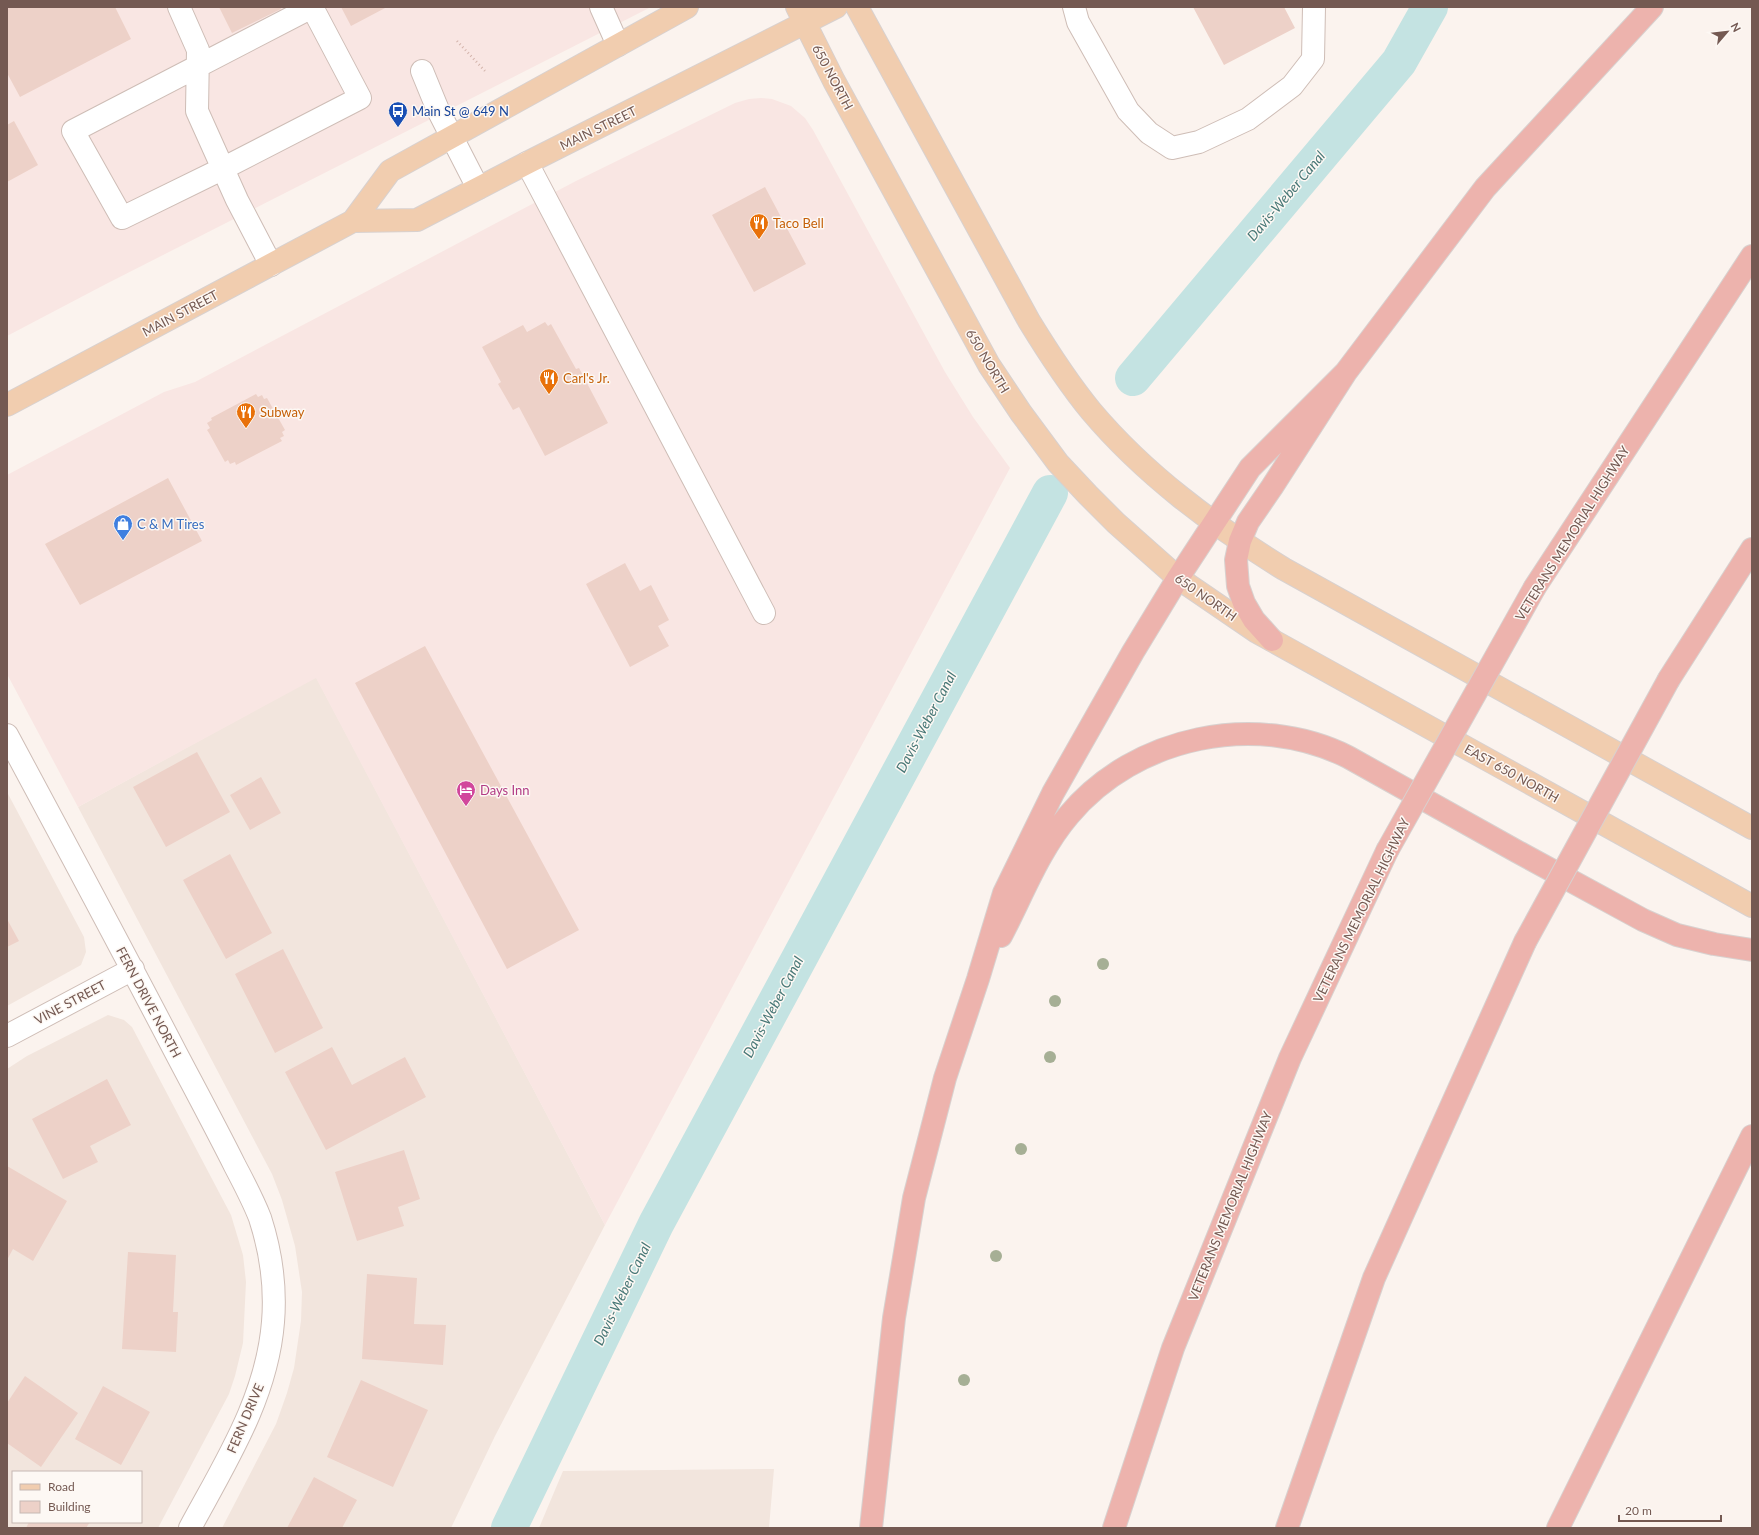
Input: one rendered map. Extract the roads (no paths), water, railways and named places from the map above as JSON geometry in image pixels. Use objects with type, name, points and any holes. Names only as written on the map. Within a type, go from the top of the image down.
[{"type":"highway","points":[[1272,640],[1254,620],[1244,603],[1236,573],[1236,560],[1240,541],[1248,522],[1346,372],[1485,188],[1652,7]]},
{"type":"highway","name":"VETERANS MEMORIAL HIGHWAY","points":[[1114,1528],[1173,1348],[1290,1058],[1387,851],[1535,587],[1752,256]]},
{"type":"highway","points":[[871,1528],[889,1360],[909,1226],[935,1112],[1004,893],[1043,812],[1073,756],[1099,714],[1133,652],[1178,578],[1250,468],[1346,372]]},
{"type":"highway","points":[[1287,1528],[1374,1278],[1525,942],[1669,679],[1752,549]]},
{"type":"highway","points":[[978,979],[1051,841],[1068,815],[1081,802],[1116,774],[1156,753],[1185,742],[1242,733],[1297,739],[1313,742],[1333,749],[1644,920],[1678,936],[1752,950]]},
{"type":"highway","points":[[1558,1528],[1752,1136]]},
{"type":"main road","name":"MAIN STREET","points":[[353,222],[390,171],[687,7]]},
{"type":"main road","name":"MAIN STREET","points":[[7,405],[353,222],[417,220],[527,163],[801,15],[836,7]]},
{"type":"main road","points":[[857,7],[1044,346],[1092,412],[1120,443],[1176,494],[1214,523],[1284,569],[1752,828]]},
{"type":"main road","name":"650 NORTH","points":[[801,15],[950,295],[989,365],[1009,396],[1049,451],[1079,486],[1139,545],[1178,578],[1215,604],[1272,640]]},
{"type":"main road","name":"EAST 650 NORTH","points":[[1272,640],[1752,906]]},
{"type":"street","points":[[179,7],[198,50],[197,111],[224,168],[237,200],[271,265]]},
{"type":"street","points":[[312,7],[360,98],[224,168],[122,218],[73,131],[198,66],[312,7]]},
{"type":"street","points":[[601,7],[618,45]]},
{"type":"street","points":[[1074,7],[1078,22],[1128,111],[1149,133],[1172,148],[1199,142],[1248,119],[1292,86],[1313,58],[1314,7]]},
{"type":"street","points":[[422,71],[429,90],[478,188]]},
{"type":"street","points":[[527,163],[764,613]]},
{"type":"street","name":"FERN DRIVE NORTH","points":[[7,735],[133,969],[253,1203],[266,1239],[273,1276]]},
{"type":"street","name":"VINE STREET","points":[[7,1036],[133,969]]},
{"type":"street","name":"FERN DRIVE","points":[[190,1528],[245,1424],[259,1389],[267,1358],[273,1323],[273,1276]]},
{"type":"waterway","name":"Davis-Weber Canal","points":[[1133,378],[1399,62],[1430,7]]},
{"type":"waterway","name":"Davis-Weber Canal","points":[[509,1528],[656,1224],[1050,493]]},
{"type":"place","name":"Main St @ 649 N","points":[[398,128]]},
{"type":"place","name":"Taco Bell","points":[[759,240]]},
{"type":"place","name":"Carl's Jr.","points":[[549,395]]},
{"type":"place","name":"Subway","points":[[246,429]]},
{"type":"place","name":"C & M Tires","points":[[123,541]]},
{"type":"place","name":"Days Inn","points":[[466,807]]}]
